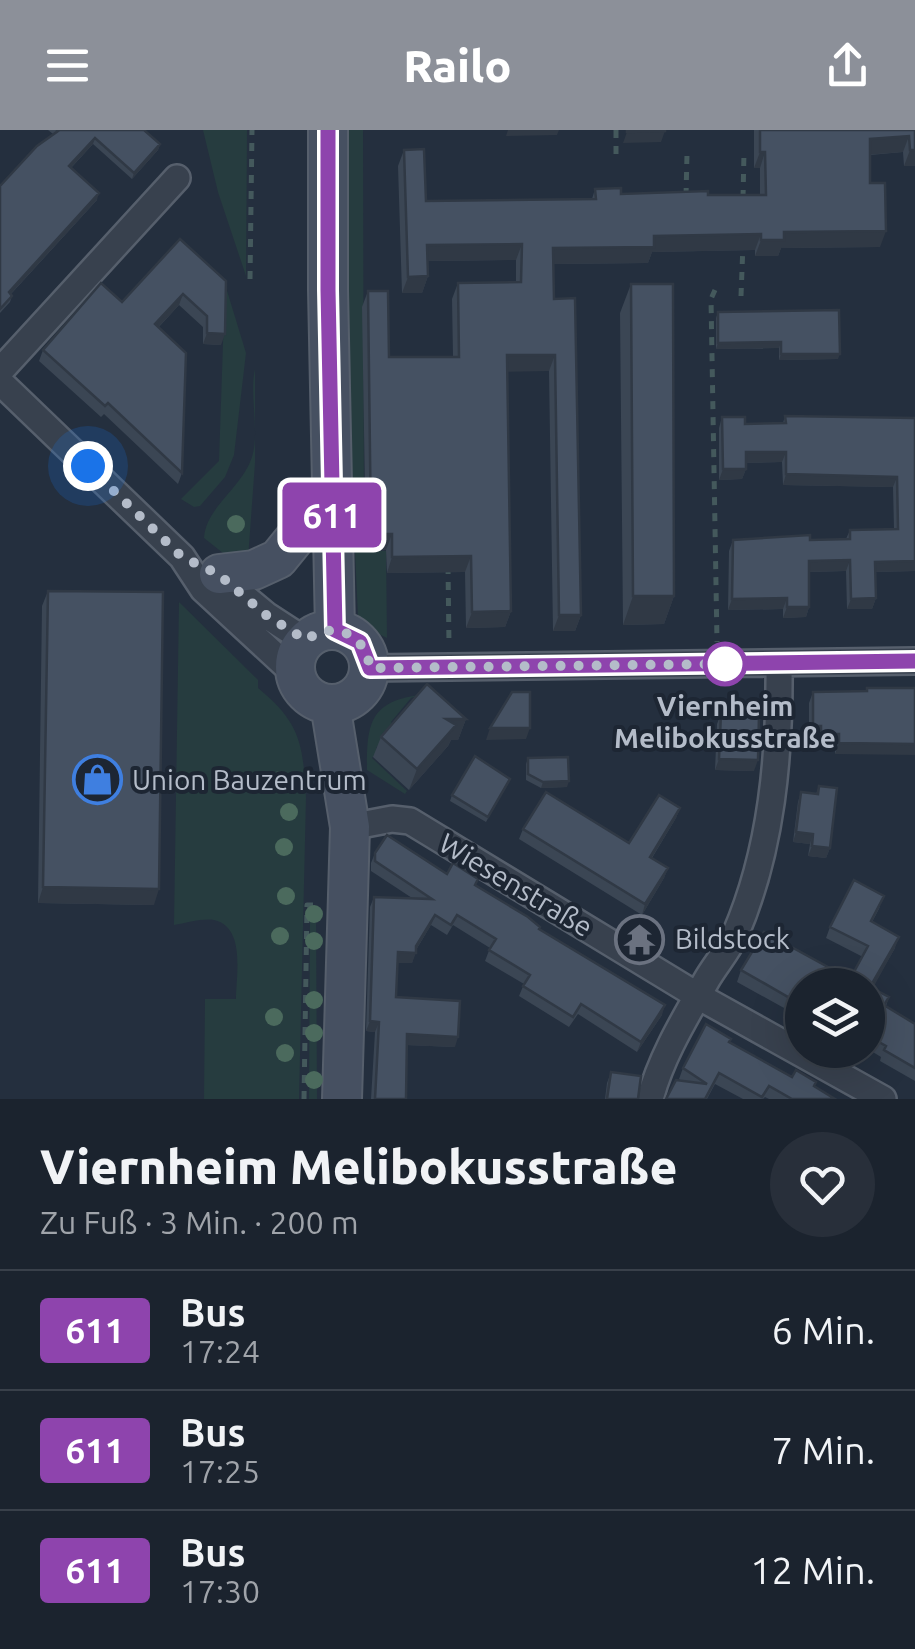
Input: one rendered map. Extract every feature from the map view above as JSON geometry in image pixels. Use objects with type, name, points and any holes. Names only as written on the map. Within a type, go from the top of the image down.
[{"type":"street","points":[[0,382],[182,557],[203,589],[312,648],[360,642],[370,668],[368,680],[353,698],[330,704],[307,695],[312,648],[331,494],[328,130]]},
{"type":"street","points":[[0,371],[177,178]]},
{"type":"street","points":[[218,574],[254,570],[278,559],[331,494]]},
{"type":"street","points":[[182,557],[218,574],[312,648]]},
{"type":"street","points":[[370,668],[915,661]]},
{"type":"street","points":[[650,1099],[658,1073],[734,937],[766,841],[779,742],[779,663]]},
{"type":"street","points":[[330,704],[350,828],[342,1099]]},
{"type":"street","name":"Wiesenstraße","points":[[350,828],[402,819],[436,836],[698,996],[883,1099]]},
{"type":"path","points":[[250,279],[252,130]]},
{"type":"path","points":[[616,130],[616,155]]},
{"type":"path","points":[[743,208],[744,152]]},
{"type":"path","points":[[686,208],[687,154]]},
{"type":"path","points":[[741,296],[743,241]]},
{"type":"path","points":[[715,290],[712,299],[717,664]]},
{"type":"path","points":[[448,566],[449,668]]},
{"type":"path","points":[[304,1099],[308,905],[347,906]]},
{"type":"green space","points":[[203,130],[247,130],[246,276],[218,192]]},
{"type":"green space","points":[[340,130],[363,130],[364,551],[386,551],[387,638],[368,629],[358,616],[340,228]]},
{"type":"green space","points":[[225,284],[246,353],[234,455],[225,477],[200,506],[194,507],[181,499],[219,461]]},
{"type":"green space","points":[[255,369],[255,436],[253,390]]},
{"type":"green space","points":[[255,436],[248,559],[228,557],[204,538],[206,527],[247,468]]},
{"type":"green space","points":[[179,602],[258,680],[258,688],[291,724],[301,749],[306,797],[299,1099],[204,1099],[205,999],[236,999],[237,954],[231,932],[224,924],[200,920],[174,925]]},
{"type":"green space","points":[[419,695],[411,698],[391,722],[394,726],[372,758],[407,791],[405,794],[367,770],[368,740],[374,718],[381,710],[402,698]]},
{"type":"green space","points":[[310,908],[316,908],[317,1099],[309,1099]]},
{"type":"building","points":[[57,130],[144,130],[160,144],[134,173],[95,138],[69,166],[99,193],[9,292],[12,296],[0,309],[0,186]]},
{"type":"building","points":[[760,130],[915,130],[915,150],[910,150],[909,136],[870,139],[870,183],[885,183],[886,231],[784,232],[784,240],[761,240],[761,234],[654,236],[654,247],[553,248],[554,299],[575,298],[581,615],[559,615],[555,355],[507,355],[511,611],[472,612],[471,556],[392,557],[392,534],[371,534],[368,291],[388,291],[389,357],[459,357],[458,283],[521,282],[522,244],[427,245],[428,276],[408,277],[404,150],[424,149],[426,201],[596,199],[595,189],[621,188],[621,194],[708,191],[708,195],[766,195]]},
{"type":"building","points":[[180,239],[226,281],[225,334],[207,333],[207,316],[183,294],[155,324],[186,353],[182,473],[108,403],[105,406],[43,350],[101,283],[122,302]]},
{"type":"building","points":[[631,284],[673,284],[674,596],[633,596]]},
{"type":"building","points":[[839,310],[840,354],[781,354],[781,342],[718,343],[718,312]]},
{"type":"building","points":[[785,416],[915,418],[915,561],[875,562],[876,598],[851,599],[850,560],[809,561],[809,607],[787,607],[787,598],[732,599],[733,540],[810,535],[810,540],[850,539],[850,530],[898,529],[897,477],[786,474],[786,452],[746,452],[746,469],[723,469],[722,417],[745,417],[745,424],[786,423]]},
{"type":"building","name":"Union Bauzentrum","points":[[48,591],[163,592],[159,889],[43,887]]},
{"type":"building","points":[[427,684],[466,719],[446,719],[456,725],[417,769],[381,737]]},
{"type":"building","points":[[915,688],[915,744],[839,743],[839,734],[821,734],[821,726],[813,726],[813,692]]},
{"type":"building","points":[[512,692],[530,692],[530,728],[490,728]]},
{"type":"building","points":[[721,713],[759,715],[758,760],[719,759]]},
{"type":"building","points":[[475,756],[510,779],[488,817],[452,795]]},
{"type":"building","points":[[568,757],[569,781],[543,782],[528,774],[528,758]]},
{"type":"building","points":[[819,786],[837,788],[830,848],[812,846],[813,834],[796,832],[801,792],[818,794]]},
{"type":"building","points":[[546,792],[629,843],[659,795],[680,808],[650,857],[668,868],[645,904],[523,829]]},
{"type":"building","points":[[387,835],[447,874],[453,863],[478,879],[475,885],[528,917],[539,929],[665,1005],[641,1042],[581,1004],[573,1017],[523,986],[530,975],[489,950],[496,939],[457,915],[451,925],[435,915],[416,946],[416,953],[398,952],[396,997],[460,1001],[458,1037],[407,1034],[406,1099],[375,1099],[379,1022],[370,1021],[374,897],[432,899],[375,861],[375,853]]},
{"type":"building","points":[[854,880],[884,896],[871,921],[899,937],[881,968],[856,968],[868,946],[830,927]]},
{"type":"building","points":[[764,932],[830,968],[785,968],[785,995],[741,970]]},
{"type":"building","points":[[885,1006],[915,1024],[915,1068],[885,1051]]},
{"type":"building","points":[[706,1024],[731,1039],[729,1042],[792,1077],[796,1070],[835,1099],[792,1099],[769,1086],[762,1097],[719,1073],[705,1099],[666,1099],[676,1080],[707,1084],[683,1068]]},
{"type":"building","points":[[611,1072],[641,1076],[638,1099],[607,1099]]},
{"type":"bus line","name":"611","points":[[328,130],[335,630],[360,642],[370,668],[915,661]]},
{"type":"place","name":"Viernheim Melibokusstraße","points":[[725,664]]},
{"type":"place","name":"Union Bauzentrum","points":[[97,780]]},
{"type":"place","name":"Bildstock","points":[[640,939]]},
{"type":"route","points":[[88,466],[182,557],[218,574],[266,615],[306,640],[325,630],[353,636],[365,649],[370,668],[725,664]]}]
